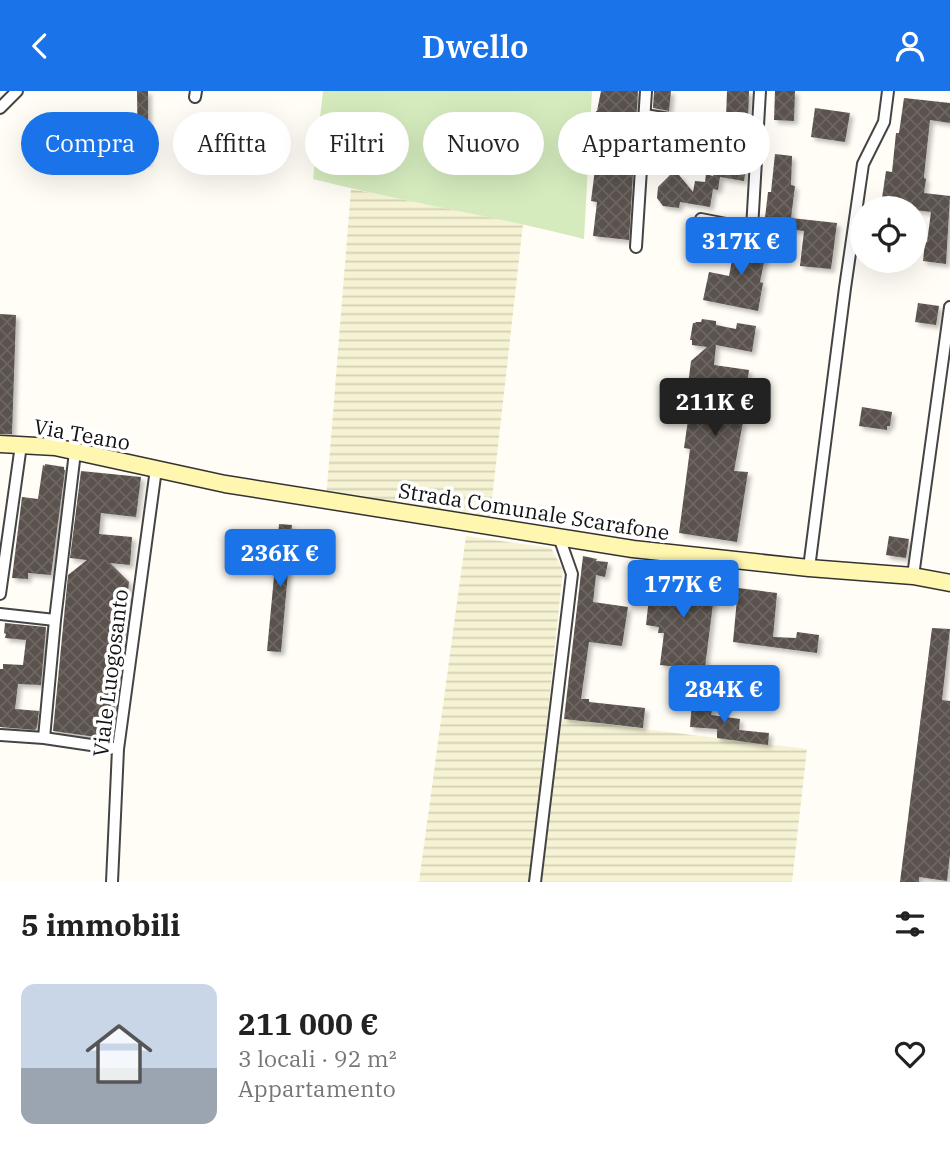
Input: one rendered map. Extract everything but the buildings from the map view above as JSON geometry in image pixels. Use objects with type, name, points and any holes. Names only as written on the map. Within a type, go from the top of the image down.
[{"type":"street","points":[[0,109],[17,91]]},
{"type":"street","points":[[645,112],[646,91]]},
{"type":"street","points":[[759,112],[760,91]]},
{"type":"street","points":[[809,568],[863,164],[884,122],[888,91]]},
{"type":"street","points":[[636,247],[641,175]]},
{"type":"street","points":[[701,219],[752,229],[755,175]]},
{"type":"street","points":[[913,576],[950,307]]},
{"type":"street","name":"Via Teano","points":[[0,444],[55,447],[156,469]]},
{"type":"street","points":[[0,594],[21,445]]},
{"type":"street","points":[[44,738],[75,452]]},
{"type":"street","name":"Strada Comunale Scarafone","points":[[156,469],[238,487],[633,549],[913,576],[950,583]]},
{"type":"street","name":"Viale Luogosanto","points":[[112,882],[118,749],[156,469]]},
{"type":"street","points":[[535,882],[572,574],[559,537]]},
{"type":"street","points":[[0,614],[55,619]]},
{"type":"street","points":[[0,735],[44,738],[118,749]]},
{"type":"shaded area","points":[[351,189],[523,224],[489,526],[326,500]]},
{"type":"shaded area","points":[[466,536],[551,548],[563,570],[530,882],[419,882]]},
{"type":"shaded area","points":[[561,719],[807,749],[792,882],[540,882]]},
{"type":"green space","points":[[323,91],[592,91],[591,112],[558,112],[558,175],[587,175],[584,239],[313,179],[313,175],[409,175],[409,112],[321,112]]}]
